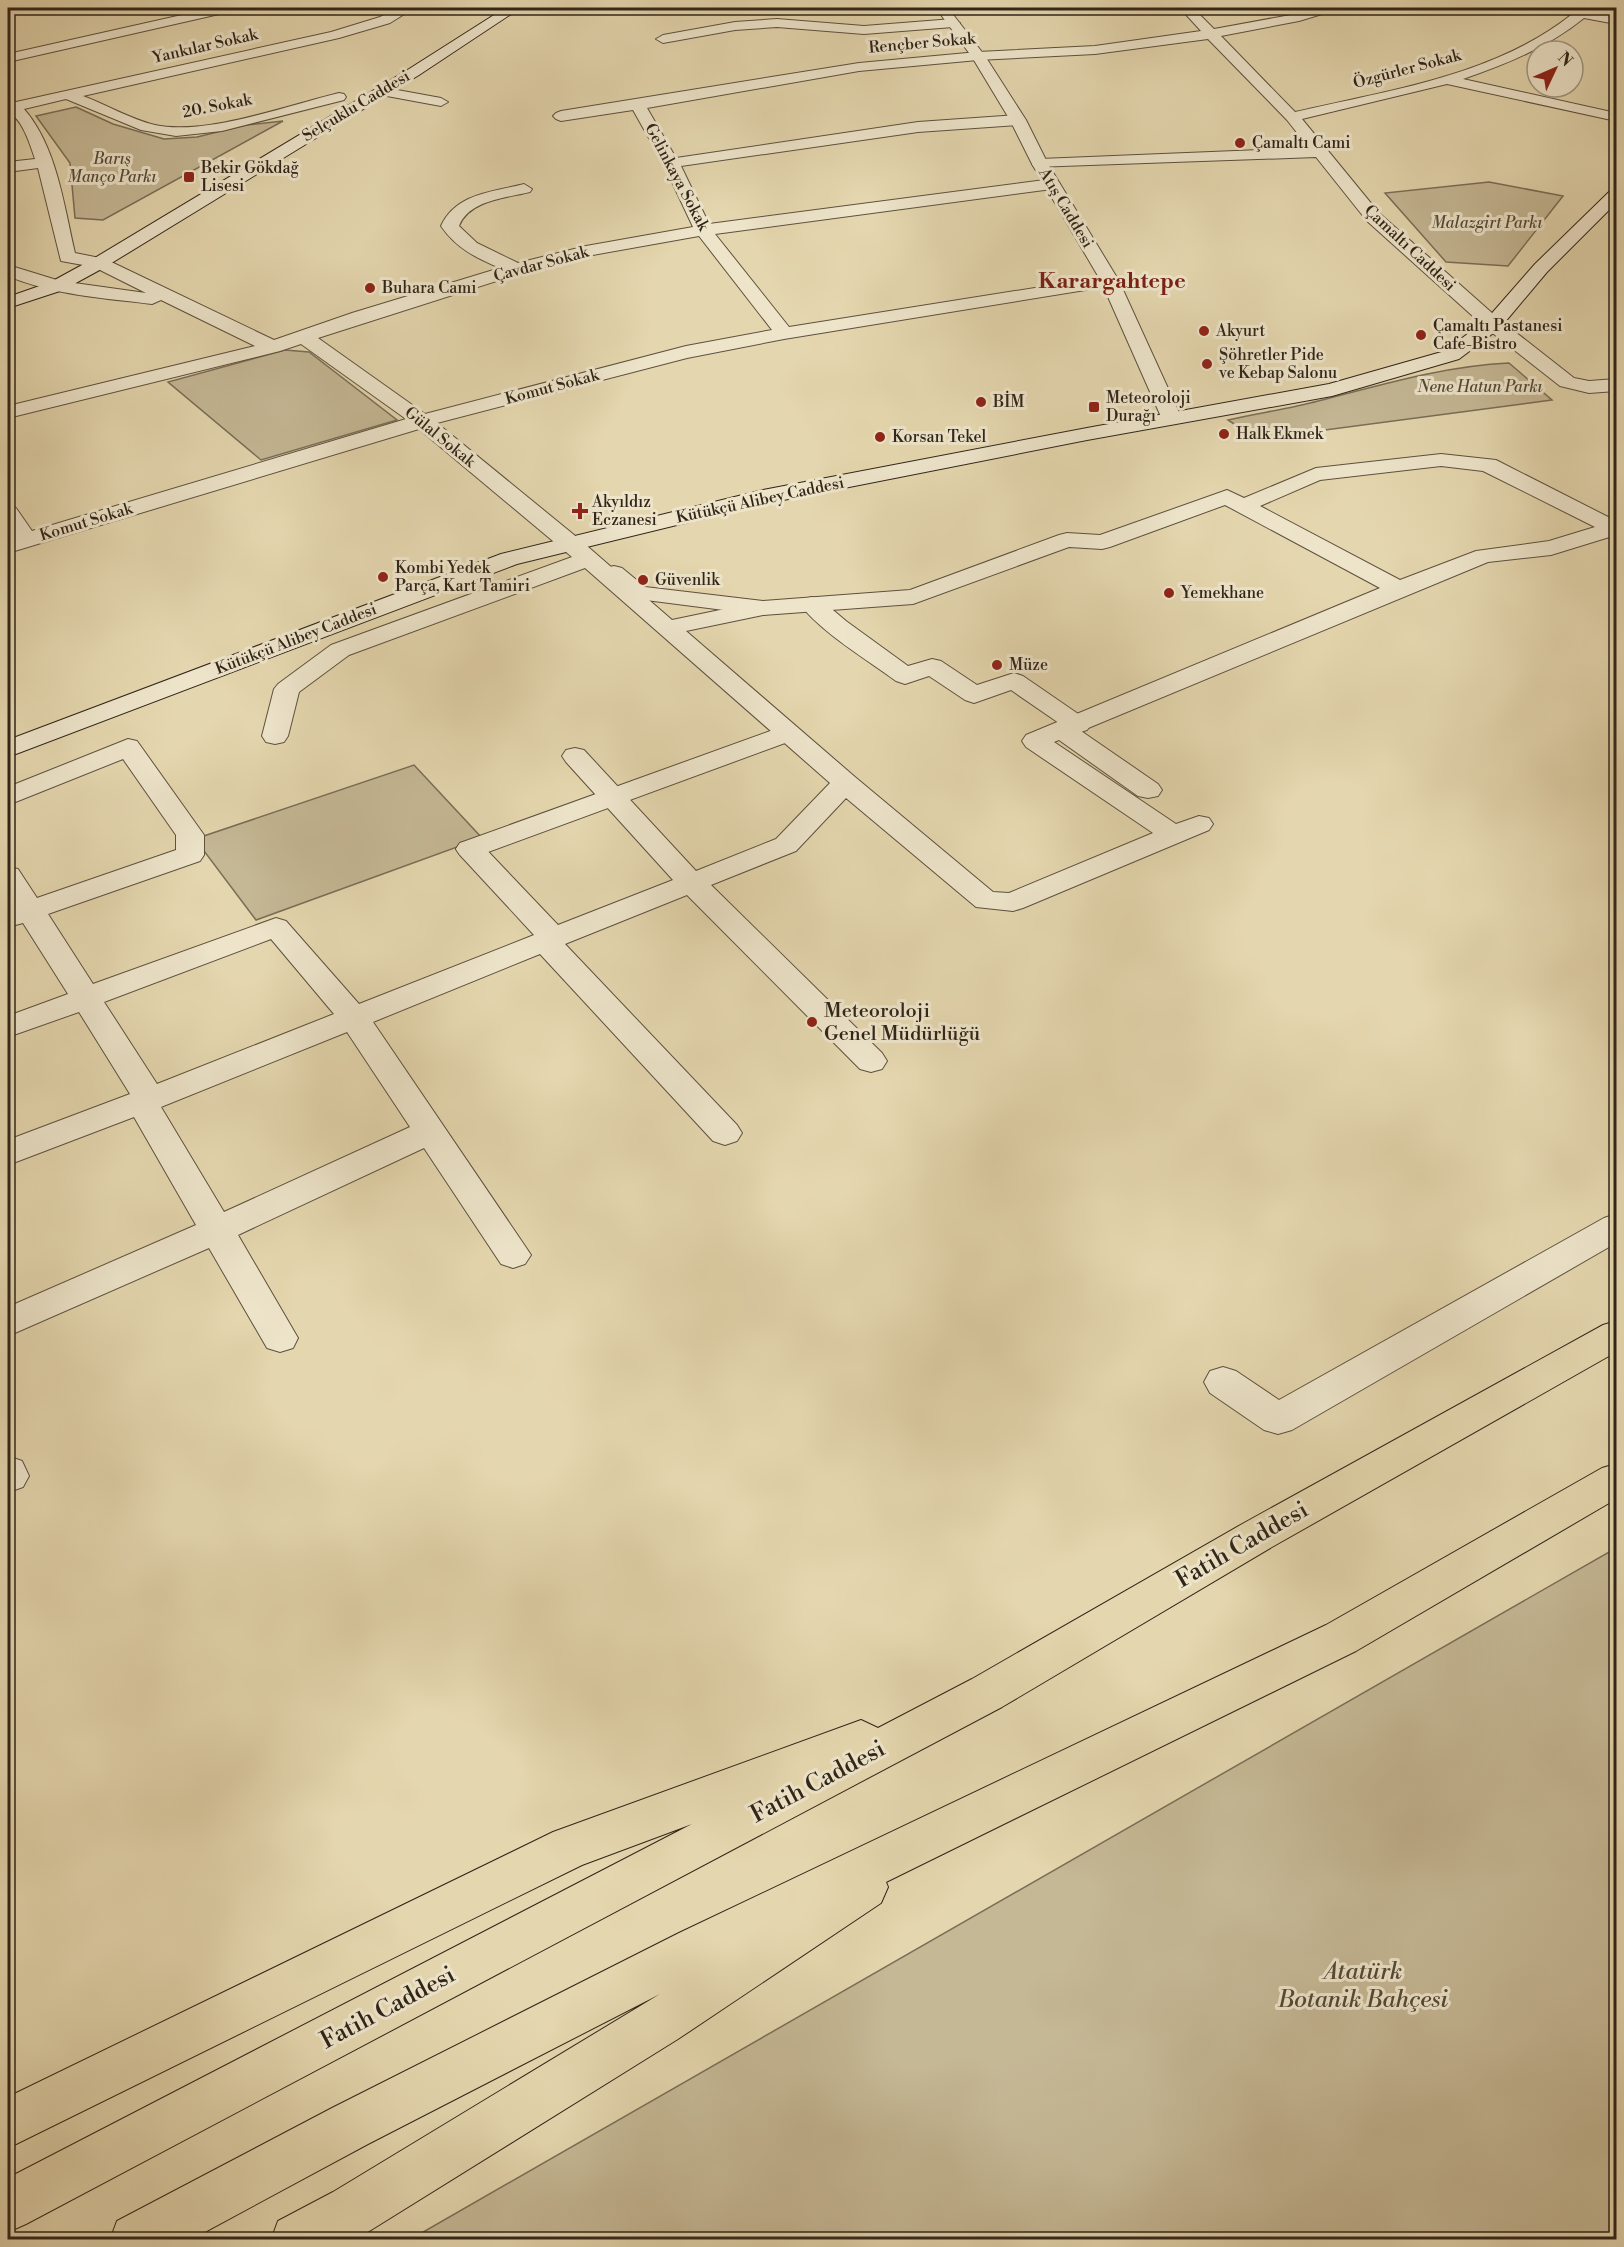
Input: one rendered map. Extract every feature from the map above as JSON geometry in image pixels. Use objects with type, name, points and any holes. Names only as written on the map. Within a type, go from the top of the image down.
[{"type":"main road","name":"Fatih Caddesi","points":[[8,2206],[987,1694],[1258,1535],[1617,1335]]},
{"type":"main road","points":[[136,2240],[350,2126],[696,1950],[1341,1638],[1617,1480]]},
{"type":"main road","points":[[8,2123],[569,1848],[987,1694]]},
{"type":"main road","points":[[297,2240],[352,2211],[661,2022],[962,1822]]},
{"type":"street","points":[[8,9],[13,8]]},
{"type":"street","points":[[8,58],[228,8]]},
{"type":"street","name":"Yankılar Sokak","points":[[10,106],[71,96],[334,35],[385,20],[407,8]]},
{"type":"street","name":"Selçuklu Caddesi","points":[[367,81],[422,51],[492,8]]},
{"type":"street","name":"Selçuklu Caddesi","points":[[8,303],[57,286],[99,263],[513,8]]},
{"type":"street","name":"Atış Caddesi","points":[[942,8],[978,56],[1018,120],[1040,165],[1110,281],[1172,419]]},
{"type":"street","name":"Çamaltı Caddesi","points":[[1186,8],[1292,117],[1373,217],[1493,324],[1567,382],[1589,387],[1617,385]]},
{"type":"street","name":"Rençber Sokak","points":[[561,116],[859,67],[978,56],[1095,50],[1212,34],[1299,17],[1327,8]]},
{"type":"street","points":[[1554,8],[1585,10],[1617,20]]},
{"type":"street","name":"Özgürler Sokak","points":[[1292,117],[1448,80],[1521,52],[1571,24],[1585,10]]},
{"type":"street","points":[[663,39],[735,26],[777,24],[864,30],[953,23]]},
{"type":"street","points":[[1448,80],[1617,117]]},
{"type":"street","points":[[381,91],[441,102]]},
{"type":"street","name":"20. Sokak","points":[[71,96],[156,130],[181,132],[237,122],[343,95]]},
{"type":"street","name":"Selçuklu Caddesi","points":[[288,127],[343,95]]},
{"type":"street","name":"Gelinkaya Sokak","points":[[638,105],[672,163],[703,230],[784,333]]},
{"type":"street","points":[[10,106],[36,140],[44,162],[68,257]]},
{"type":"street","points":[[672,163],[908,128],[1018,120]]},
{"type":"street","points":[[1040,165],[1322,152]]},
{"type":"street","points":[[8,167],[44,162]]},
{"type":"street","name":"Çavdar Sokak","points":[[8,411],[273,346],[516,269],[586,251],[703,230],[1052,184]]},
{"type":"street","points":[[516,269],[476,250],[455,235],[450,226],[452,218],[459,209],[524,189]]},
{"type":"street","name":"Kütükçü Alibey Caddesi","points":[[8,749],[508,559],[580,551],[763,497],[1343,387],[1452,355],[1493,324],[1541,268],[1617,194]]},
{"type":"street","points":[[13,277],[68,257],[88,245]]},
{"type":"street","points":[[68,257],[99,263],[273,346]]},
{"type":"street","points":[[13,277],[57,286],[183,303]]},
{"type":"street","name":"Komut Sokak","points":[[17,543],[422,421],[686,352],[784,333],[1110,281]]},
{"type":"street","name":"Gülal Sokak","points":[[304,337],[422,421],[580,551],[787,733],[986,901],[1013,902],[1199,824],[1071,728]]},
{"type":"street","points":[[1243,506],[1316,474],[1441,460],[1488,465],[1616,529]]},
{"type":"street","points":[[667,628],[763,608],[913,597],[1067,540],[1102,542],[1227,497],[1399,589]]},
{"type":"street","points":[[8,513],[17,543]]},
{"type":"street","points":[[1174,835],[1035,741],[1071,728],[1399,589],[1484,556],[1551,548],[1616,529]]},
{"type":"street","points":[[275,736],[287,688],[340,650],[580,551]]},
{"type":"street","points":[[614,573],[638,593],[763,608]]},
{"type":"street","points":[[812,604],[837,626],[905,676],[932,666],[974,695],[1014,681],[1071,728]]},
{"type":"street","points":[[725,1133],[549,940],[470,849],[787,733]]},
{"type":"street","points":[[8,797],[128,747],[190,835],[190,855],[19,914]]},
{"type":"street","points":[[574,756],[692,883],[871,1061]]},
{"type":"street","points":[[8,1153],[146,1101],[786,845],[845,783]]},
{"type":"street","points":[[8,875],[19,914],[86,997],[280,1338]]},
{"type":"street","points":[[8,1027],[276,927],[354,1018],[513,1255]]},
{"type":"street","points":[[8,1322],[217,1230],[430,1132]]},
{"type":"street","points":[[1224,1382],[1278,1419],[1617,1227]]},
{"type":"green space","name":"Barış Manço Parkı","points":[[76,107],[113,124],[164,139],[197,137],[246,125],[283,121],[103,220],[75,218],[70,163],[36,116]]},
{"type":"green space","name":"Malazgirt Parkı","points":[[1489,182],[1563,196],[1508,266],[1446,262],[1385,193]]},
{"type":"green space","points":[[285,350],[309,352],[397,420],[261,460],[168,382]]},
{"type":"green space","name":"Nene Hatun Parkı","points":[[1509,363],[1552,400],[1257,439],[1228,420],[1307,404],[1437,372]]},
{"type":"green space","points":[[414,765],[482,838],[256,920],[195,839]]},
{"type":"green space","name":"Atatürk Botanik Bahçesi","points":[[1616,1548],[1616,2239],[411,2239]]},
{"type":"place","name":"Çamaltı Cami","points":[[1240,143]]},
{"type":"place","name":"Bekir Gökdağ Lisesi","points":[[189,177]]},
{"type":"place","name":"Buhara Cami","points":[[370,288]]},
{"type":"place","name":"Akyurt","points":[[1204,331]]},
{"type":"place","name":"Çamaltı Pastanesi Cafe-Bistro","points":[[1421,335]]},
{"type":"place","name":"Şöhretler Pide ve Kebap Salonu","points":[[1207,364]]},
{"type":"place","name":"BİM","points":[[981,402]]},
{"type":"place","name":"Meteoroloji Durağı","points":[[1094,407]]},
{"type":"place","name":"Halk Ekmek","points":[[1224,434]]},
{"type":"place","name":"Korsan Tekel","points":[[880,437]]},
{"type":"place","name":"Akyıldız Eczanesi","points":[[580,511]]},
{"type":"place","name":"Kombi Yedek Parça, Kart Tamiri","points":[[383,577]]},
{"type":"place","name":"Güvenlik","points":[[643,580]]},
{"type":"place","name":"Yemekhane","points":[[1169,593]]},
{"type":"place","name":"Müze","points":[[997,665]]},
{"type":"place","name":"Meteoroloji Genel Müdürlüğü","points":[[812,1022]]},
{"type":"district","name":"Karargahtepe","points":[[1112,281]]}]
